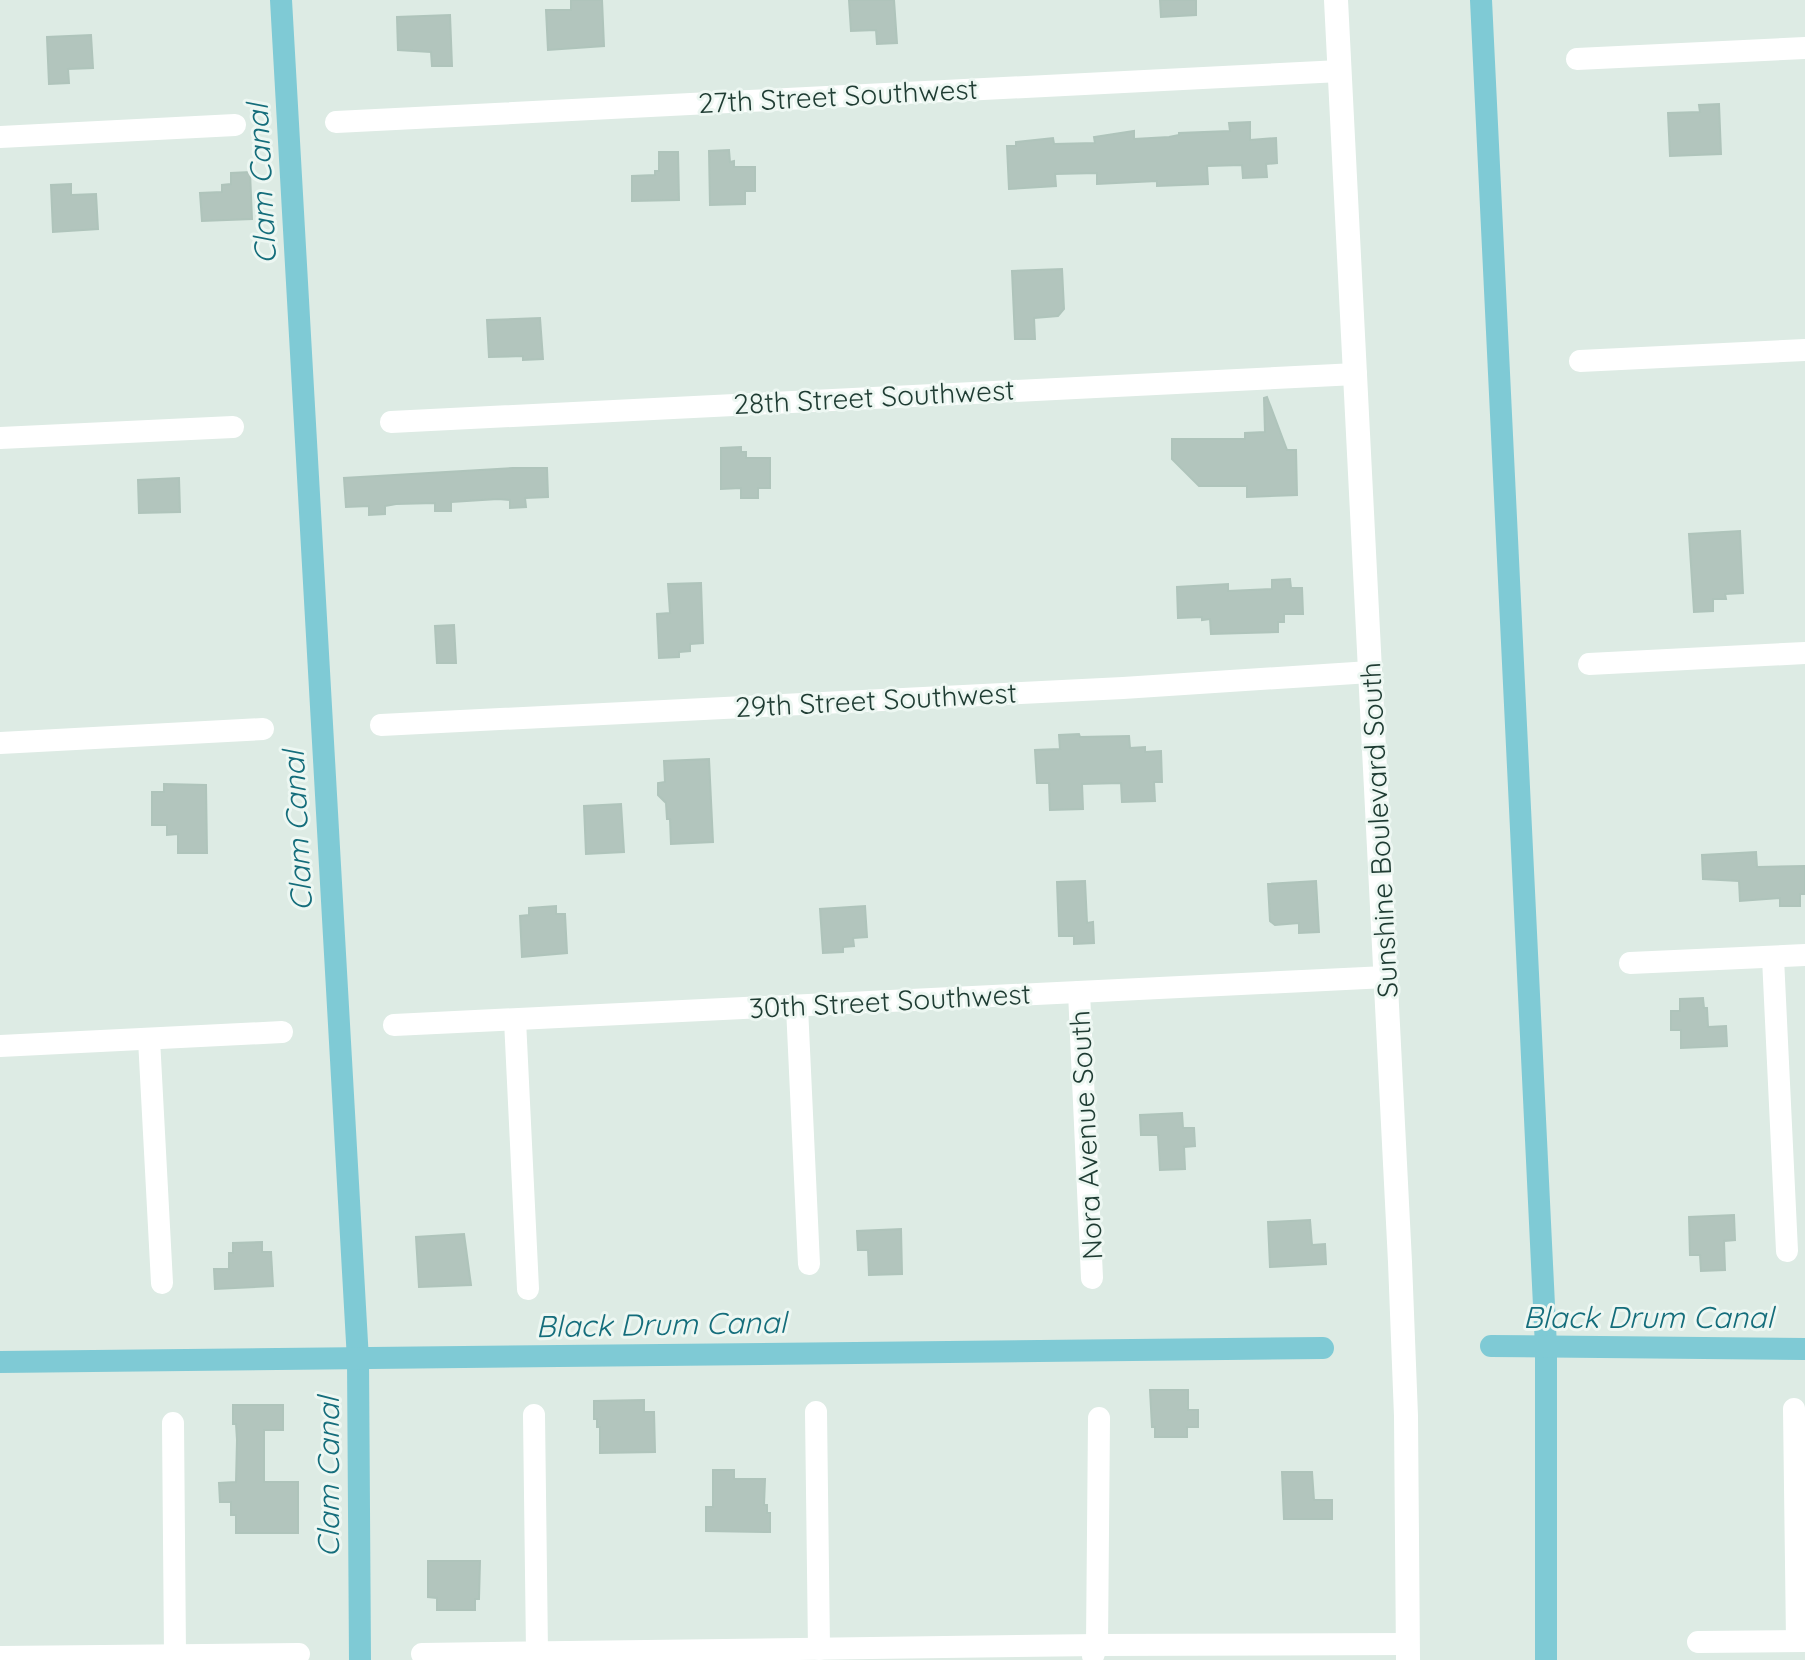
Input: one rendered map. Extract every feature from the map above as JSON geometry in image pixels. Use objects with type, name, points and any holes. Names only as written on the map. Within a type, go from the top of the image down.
[{"type":"street","name":"Sunshine Boulevard South","points":[[1336,0],[1405,1389],[1408,1652]]},
{"type":"street","points":[[1577,59],[1805,48]]},
{"type":"street","name":"27th Street Southwest","points":[[336,122],[1340,71]]},
{"type":"street","points":[[0,137],[235,125]]},
{"type":"street","points":[[1580,361],[1805,350]]},
{"type":"street","name":"28th Street Southwest","points":[[391,422],[1356,374]]},
{"type":"street","points":[[0,438],[233,427]]},
{"type":"street","points":[[1589,664],[1805,653]]},
{"type":"street","name":"29th Street Southwest","points":[[381,725],[1123,688],[1370,672]]},
{"type":"street","points":[[0,743],[263,729]]},
{"type":"street","points":[[1630,963],[1805,955]]},
{"type":"street","points":[[1773,958],[1787,1251]]},
{"type":"street","name":"30th Street Southwest","points":[[394,1025],[1386,977]]},
{"type":"street","name":"Nora Avenue South","points":[[1079,992],[1092,1278]]},
{"type":"street","points":[[797,1007],[809,1264]]},
{"type":"street","points":[[515,1020],[528,1289]]},
{"type":"street","points":[[0,1046],[282,1032]]},
{"type":"street","points":[[149,1039],[162,1283]]},
{"type":"street","points":[[1698,1642],[1801,1641],[1794,1409]]},
{"type":"street","points":[[816,1412],[819,1649]]},
{"type":"street","points":[[534,1415],[537,1652]]},
{"type":"street","points":[[1094,1652],[1099,1418]]},
{"type":"street","points":[[173,1423],[175,1655]]},
{"type":"street","points":[[422,1654],[819,1649],[1408,1652]]},
{"type":"street","points":[[0,1657],[299,1654]]},
{"type":"building","points":[[571,0],[602,0],[604,46],[548,50],[546,10],[571,10]]},
{"type":"building","points":[[849,0],[894,0],[897,43],[877,44],[876,30],[851,31]]},
{"type":"building","points":[[1160,0],[1196,0],[1196,15],[1161,17]]},
{"type":"building","points":[[450,15],[452,66],[432,66],[431,52],[398,50],[397,17]]},
{"type":"building","points":[[91,35],[93,68],[68,69],[69,83],[49,84],[47,37]]},
{"type":"building","points":[[1719,104],[1721,154],[1670,156],[1668,113],[1700,112],[1699,105]]},
{"type":"building","points":[[1250,122],[1250,140],[1276,138],[1277,163],[1266,164],[1267,177],[1243,178],[1242,165],[1207,166],[1208,184],[1157,186],[1157,181],[1097,184],[1097,173],[1055,174],[1056,186],[1009,189],[1007,146],[1016,146],[1016,142],[1053,138],[1054,144],[1095,143],[1094,137],[1134,131],[1134,139],[1169,137],[1179,133],[1230,131],[1229,123]]},
{"type":"building","points":[[729,150],[730,162],[734,161],[734,167],[755,167],[755,191],[745,191],[745,204],[710,205],[709,151]]},
{"type":"building","points":[[659,152],[678,152],[679,200],[632,201],[632,176],[655,175],[655,171],[659,171]]},
{"type":"building","points":[[250,172],[252,219],[202,221],[200,193],[222,192],[222,185],[231,184],[231,173]]},
{"type":"building","points":[[71,184],[71,195],[96,194],[98,229],[53,232],[51,185]]},
{"type":"building","points":[[1062,269],[1064,309],[1058,316],[1034,318],[1035,339],[1015,339],[1012,271]]},
{"type":"building","points":[[540,318],[543,359],[489,357],[487,320]]},
{"type":"building","points":[[1267,397],[1287,450],[1296,450],[1297,495],[1247,497],[1247,486],[1199,486],[1172,459],[1172,439],[1245,439],[1245,433],[1265,432],[1264,398]]},
{"type":"building","points":[[741,447],[741,452],[746,452],[746,458],[770,458],[770,488],[758,488],[758,498],[741,498],[741,488],[721,489],[721,448]]},
{"type":"building","points":[[547,468],[548,497],[525,498],[526,507],[510,508],[510,500],[451,502],[451,511],[435,511],[435,503],[385,506],[385,514],[369,515],[369,506],[346,507],[344,478]]},
{"type":"building","points":[[179,478],[180,512],[139,513],[138,480]]},
{"type":"building","points":[[1740,531],[1743,593],[1725,594],[1726,599],[1713,599],[1713,611],[1694,612],[1689,534]]},
{"type":"building","points":[[1290,579],[1291,588],[1302,588],[1303,614],[1284,614],[1284,622],[1278,622],[1278,632],[1211,634],[1210,619],[1178,618],[1177,587],[1228,584],[1228,591],[1272,589],[1272,580]]},
{"type":"building","points":[[701,583],[703,643],[690,644],[690,651],[679,652],[679,657],[659,658],[657,614],[670,613],[668,584]]},
{"type":"building","points":[[454,625],[456,663],[437,663],[435,626]]},
{"type":"building","points":[[1079,734],[1080,737],[1129,736],[1130,748],[1145,747],[1145,752],[1161,751],[1162,782],[1154,782],[1155,801],[1122,802],[1121,783],[1082,784],[1083,809],[1050,810],[1049,783],[1037,783],[1035,750],[1060,749],[1059,735]]},
{"type":"building","points":[[709,759],[713,842],[671,844],[666,803],[658,795],[658,783],[665,782],[664,761]]},
{"type":"building","points":[[164,784],[206,785],[207,853],[178,853],[178,834],[167,835],[167,825],[152,825],[152,792],[164,792]]},
{"type":"building","points":[[621,804],[624,852],[586,854],[584,806]]},
{"type":"building","points":[[1756,852],[1757,867],[1805,866],[1805,894],[1800,894],[1800,906],[1780,906],[1780,898],[1740,901],[1739,881],[1703,879],[1702,855]]},
{"type":"building","points":[[1085,881],[1087,923],[1093,922],[1094,943],[1074,944],[1074,936],[1059,936],[1057,882]]},
{"type":"building","points":[[1316,881],[1319,932],[1299,933],[1299,923],[1275,925],[1270,921],[1268,884]]},
{"type":"building","points":[[556,906],[556,914],[565,914],[567,953],[522,957],[520,916],[529,915],[529,908]]},
{"type":"building","points":[[865,906],[867,937],[853,938],[854,946],[843,947],[843,952],[823,953],[820,909]]},
{"type":"building","points":[[1703,998],[1708,1027],[1726,1026],[1727,1046],[1681,1048],[1681,1030],[1671,1030],[1671,1011],[1680,1011],[1680,999]]},
{"type":"building","points":[[1182,1113],[1183,1128],[1194,1128],[1195,1146],[1184,1147],[1185,1169],[1160,1170],[1158,1135],[1141,1135],[1140,1115]]},
{"type":"building","points":[[1734,1215],[1735,1240],[1724,1241],[1725,1270],[1701,1271],[1700,1255],[1690,1255],[1689,1217]]},
{"type":"building","points":[[1310,1220],[1312,1245],[1325,1244],[1326,1264],[1270,1267],[1268,1222]]},
{"type":"building","points":[[901,1229],[902,1274],[869,1275],[868,1250],[858,1250],[857,1231]]},
{"type":"building","points":[[464,1234],[471,1285],[419,1287],[416,1237]]},
{"type":"building","points":[[262,1242],[262,1252],[271,1252],[273,1286],[215,1289],[214,1269],[229,1269],[229,1253],[233,1253],[233,1243]]},
{"type":"building","points":[[1150,1390],[1188,1390],[1188,1410],[1198,1410],[1198,1427],[1187,1427],[1187,1437],[1155,1437]]},
{"type":"building","points":[[644,1400],[644,1412],[654,1412],[655,1452],[600,1453],[600,1427],[594,1419],[594,1401]]},
{"type":"building","points":[[233,1405],[283,1405],[283,1430],[264,1430],[264,1482],[298,1482],[298,1533],[236,1533],[236,1515],[231,1515],[231,1502],[220,1502],[219,1483],[236,1482],[237,1440]]},
{"type":"building","points":[[713,1470],[734,1470],[734,1479],[765,1479],[764,1505],[770,1513],[770,1532],[706,1531],[706,1507],[713,1507]]},
{"type":"building","points":[[1282,1472],[1312,1472],[1314,1500],[1332,1500],[1332,1519],[1284,1519]]},
{"type":"building","points":[[428,1561],[480,1561],[479,1599],[475,1599],[475,1610],[437,1610],[437,1598],[428,1597]]},
{"type":"waterway","name":"Clam Canal","points":[[281,0],[358,1360],[360,1660]]},
{"type":"waterway","points":[[1481,0],[1546,1347],[1546,1660]]},
{"type":"waterway","name":"Black Drum Canal","points":[[1491,1346],[1805,1349]]},
{"type":"waterway","name":"Black Drum Canal","points":[[0,1362],[1323,1348]]}]
